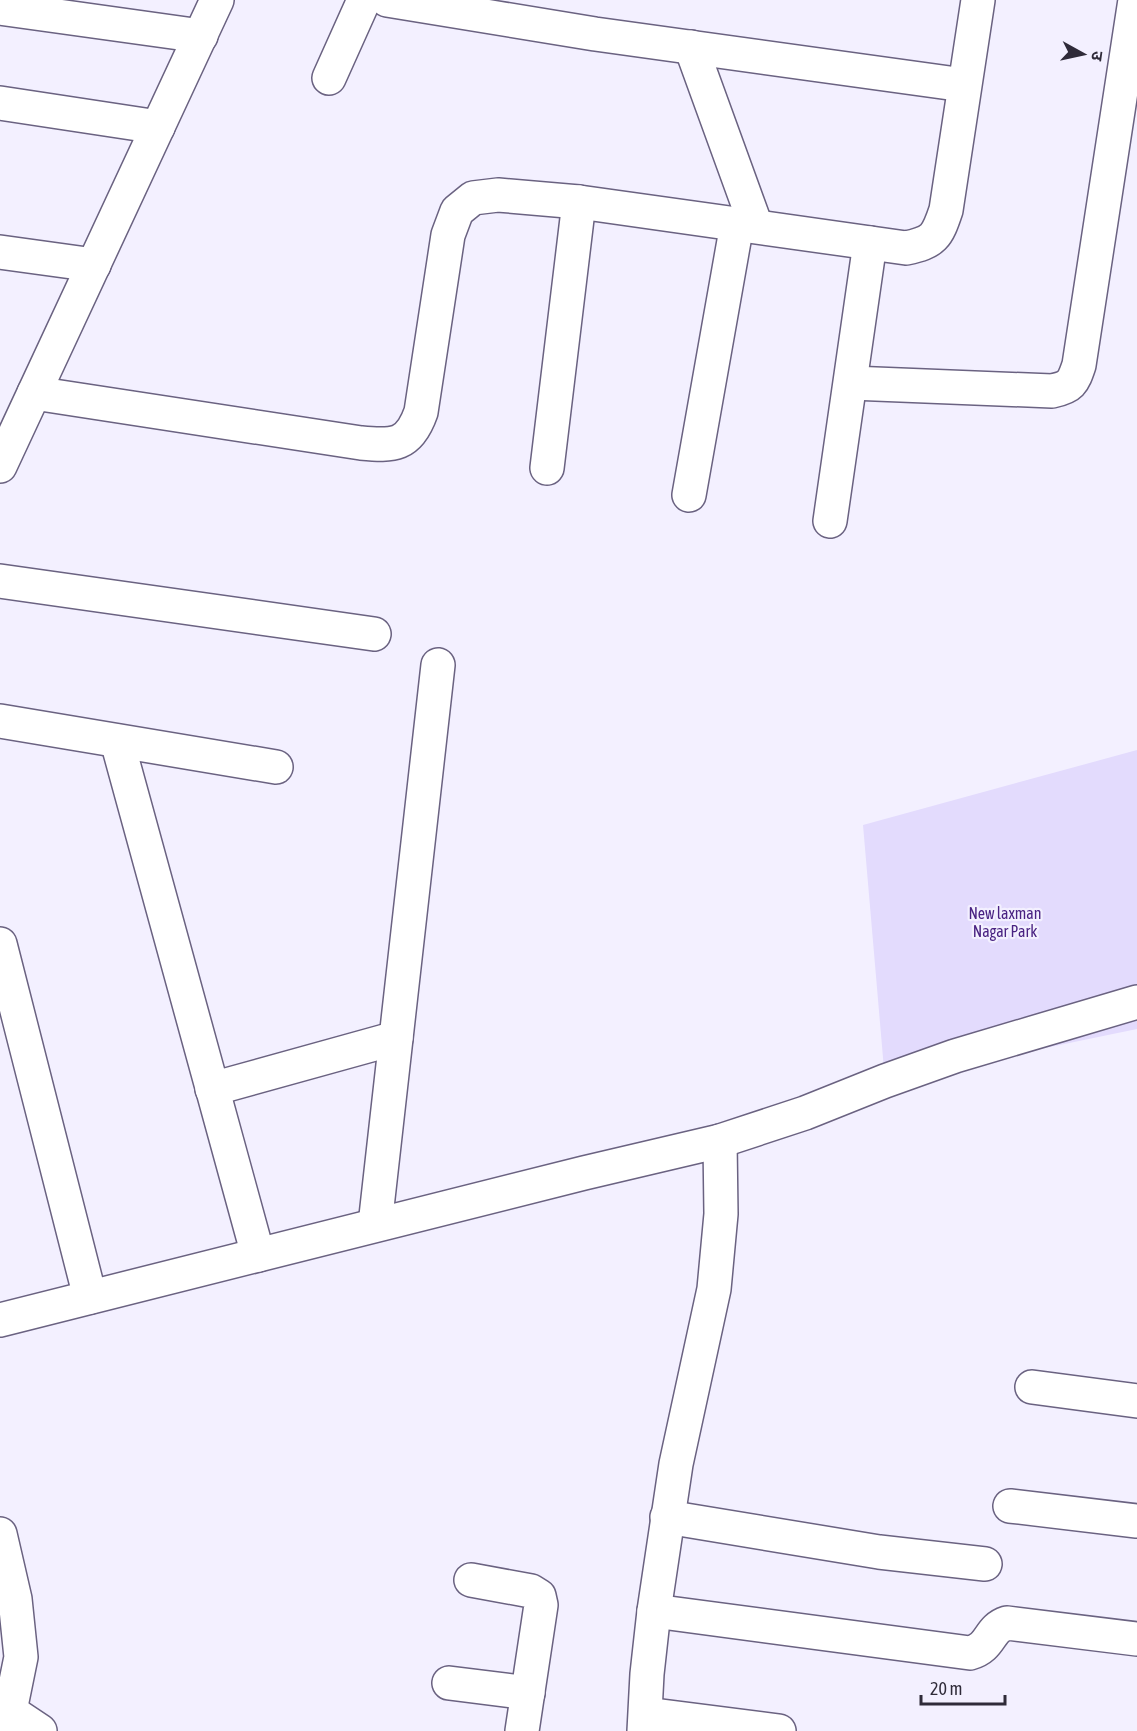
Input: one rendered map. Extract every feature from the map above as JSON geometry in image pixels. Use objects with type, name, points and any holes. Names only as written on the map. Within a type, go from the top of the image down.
[{"type":"street","points":[[0,466],[19,408],[93,265],[217,0]]},
{"type":"street","points":[[329,78],[364,0]]},
{"type":"street","points":[[387,0],[595,34],[964,85]]},
{"type":"street","points":[[19,408],[386,446],[404,440],[415,428],[421,412],[447,235],[457,211],[473,198],[498,195],[579,202],[906,248],[925,244],[939,231],[946,210],[978,0]]},
{"type":"street","points":[[851,383],[1052,391],[1067,388],[1075,379],[1135,0]]},
{"type":"street","points":[[0,8],[201,36]]},
{"type":"street","points":[[689,495],[746,225],[691,47]]},
{"type":"street","points":[[0,103],[158,127]]},
{"type":"street","points":[[547,468],[579,202]]},
{"type":"street","points":[[830,520],[870,243]]},
{"type":"street","points":[[0,252],[93,265]]},
{"type":"street","points":[[0,581],[374,634]]},
{"type":"street","points":[[375,1225],[438,665]]},
{"type":"street","points":[[0,720],[276,767]]},
{"type":"street","points":[[117,741],[258,1255]]},
{"type":"street","points":[[0,944],[90,1297]]},
{"type":"street","points":[[0,1320],[720,1141],[805,1113],[955,1056],[1137,1002]]},
{"type":"street","points":[[213,1089],[396,1038]]},
{"type":"street","points":[[720,1141],[722,1214],[714,1288],[676,1464],[667,1517],[647,1674],[645,1722],[779,1731]]},
{"type":"street","points":[[1032,1387],[1137,1401]]},
{"type":"street","points":[[1010,1506],[1137,1521]]},
{"type":"street","points":[[667,1517],[879,1552],[985,1564]]},
{"type":"street","points":[[0,1534],[15,1599],[21,1657],[5,1721],[40,1731]]},
{"type":"street","points":[[471,1580],[531,1591],[539,1596],[541,1605],[522,1731]]},
{"type":"street","points":[[654,1611],[970,1653],[980,1650],[999,1625],[1007,1623],[1137,1639]]},
{"type":"street","points":[[449,1683],[528,1693]]},
{"type":"green space","name":"New laxman Nagar Park","points":[[1137,750],[1137,1029],[885,1081],[863,825]]}]
